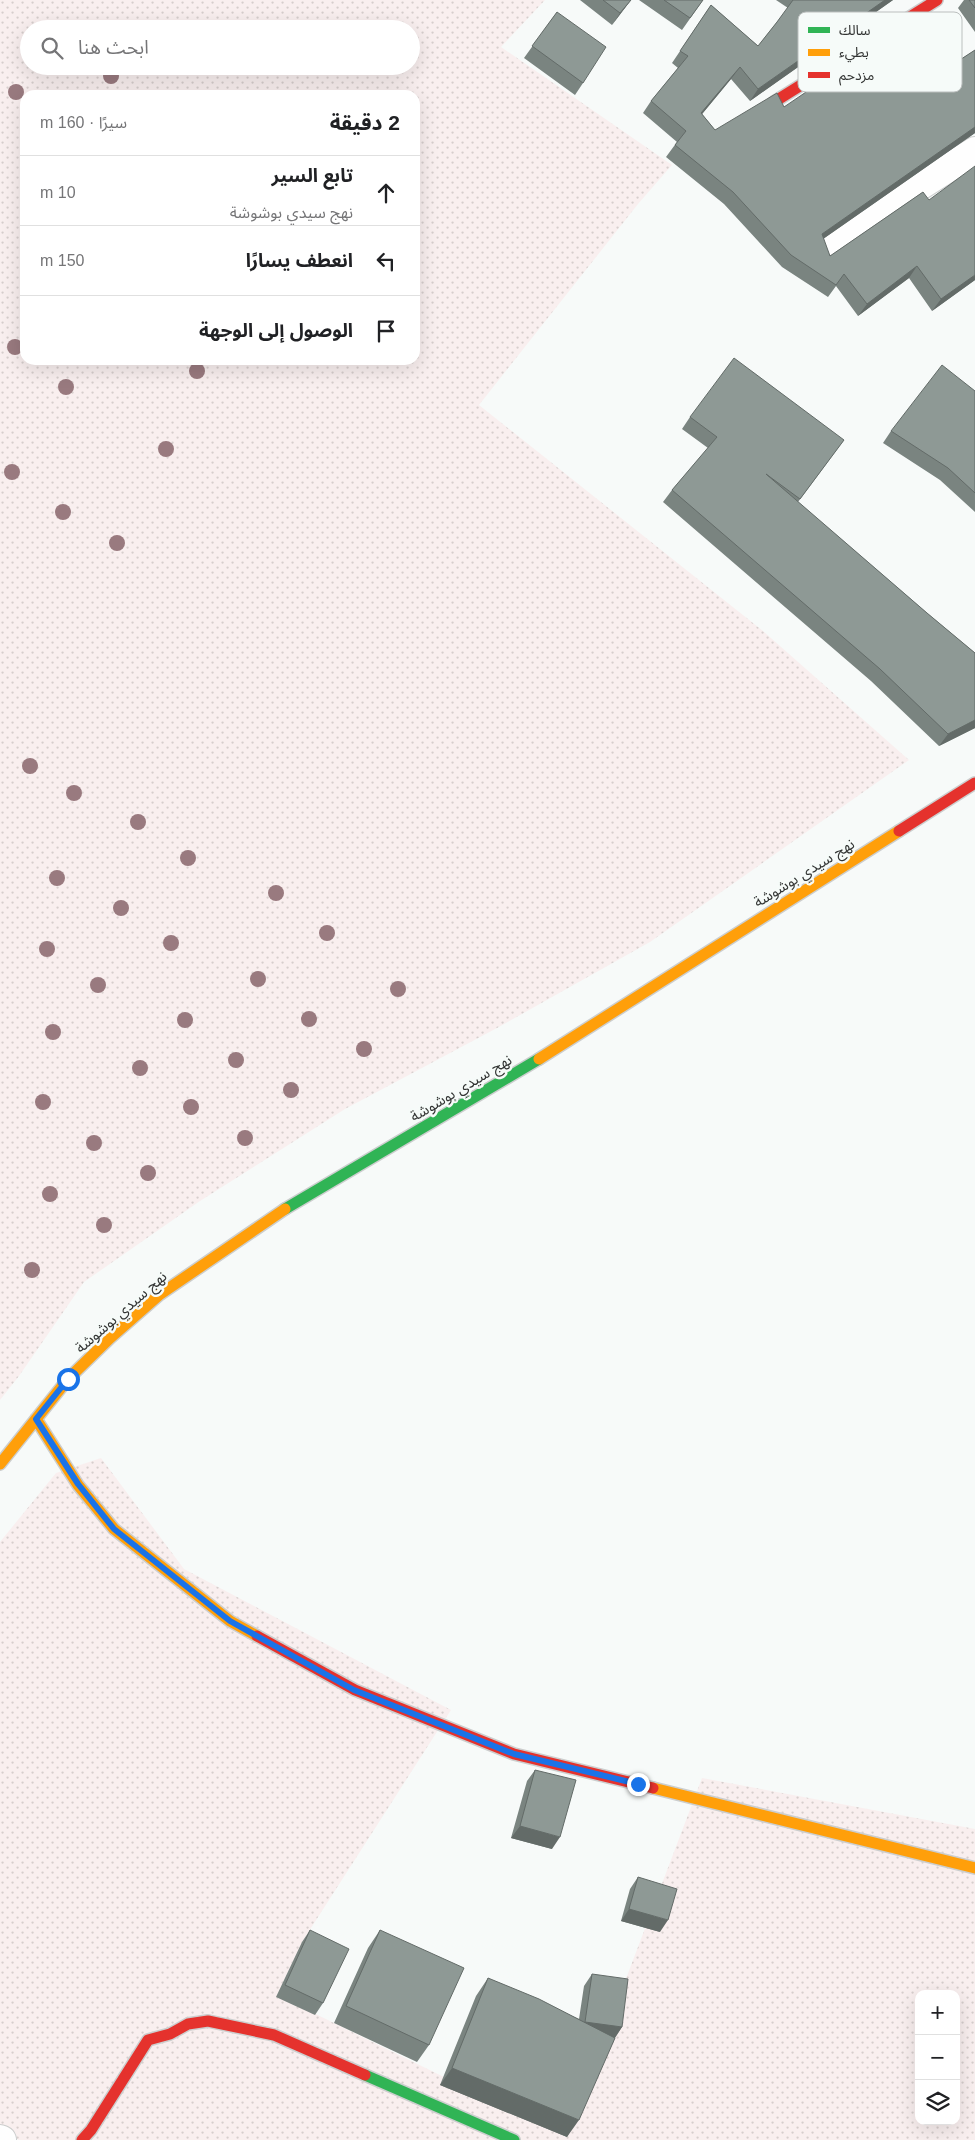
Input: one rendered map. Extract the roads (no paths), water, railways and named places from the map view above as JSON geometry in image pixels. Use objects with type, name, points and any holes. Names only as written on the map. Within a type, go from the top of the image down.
[{"type":"street","points":[[918,12],[937,0]]},
{"type":"street","points":[[774,102],[798,87]]},
{"type":"street","points":[[833,240],[975,151]]},
{"type":"street","name":"نهج سيدي بوشوشة","points":[[0,1464],[68,1379],[110,1338],[159,1295],[270,1218],[531,1064],[975,783]]},
{"type":"street","points":[[36,1419],[78,1484],[114,1529],[230,1621],[354,1690],[514,1754],[975,1868]]},
{"type":"street","points":[[82,2140],[91,2130],[148,2040],[170,2034],[188,2024],[208,2021],[274,2035],[514,2140]]}]
